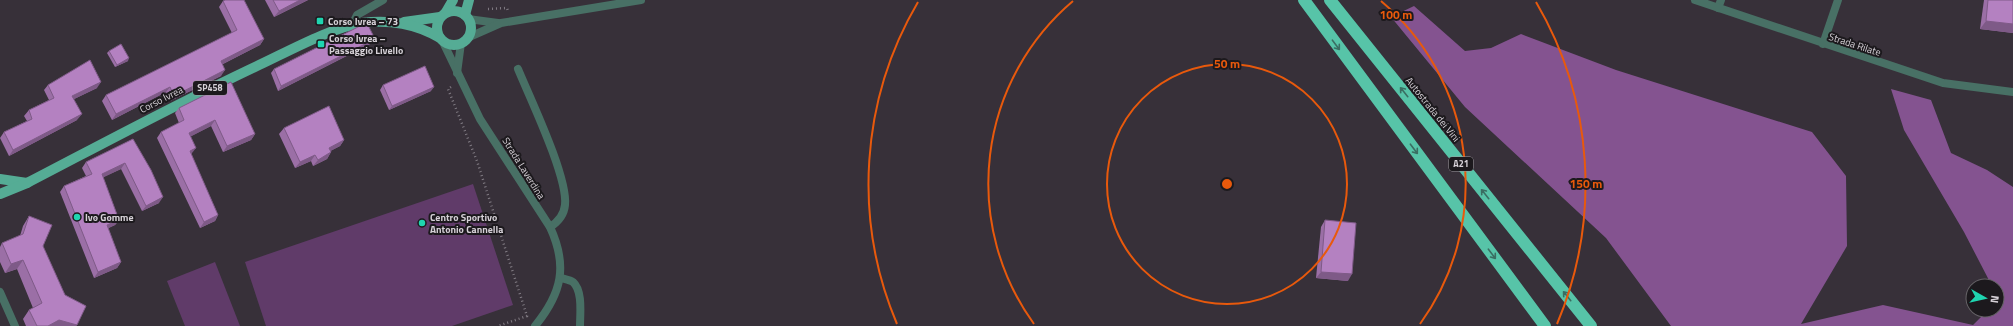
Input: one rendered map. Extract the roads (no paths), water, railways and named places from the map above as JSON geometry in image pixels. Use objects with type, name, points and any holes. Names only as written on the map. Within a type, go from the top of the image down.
[{"type":"highway","points":[[1304,0],[1545,326]]},
{"type":"highway","name":"Autostrada dei Vini","points":[[1331,1],[1591,326]]},
{"type":"main road","points":[[441,39],[436,27],[453,0]]},
{"type":"main road","points":[[464,41],[470,31],[466,17],[469,0]]},
{"type":"main road","name":"Corso Ivrea","points":[[402,23],[456,11],[466,17]]},
{"type":"main road","name":"Corso Ivrea","points":[[0,194],[27,183],[195,95],[286,52],[352,25],[384,21],[402,23],[432,33],[451,44],[464,41]]},
{"type":"main road","points":[[0,179],[27,183]]},
{"type":"street","points":[[352,25],[357,15],[382,0]]},
{"type":"street","points":[[457,74],[464,41],[501,23],[641,0]]},
{"type":"street","name":"Strada Rilate","points":[[1695,0],[1943,83],[2013,92]]},
{"type":"street","points":[[1718,8],[1721,0]]},
{"type":"street","points":[[1824,44],[1838,0]]},
{"type":"street","points":[[466,17],[501,23]]},
{"type":"street","name":"Strada Laverdina","points":[[441,39],[480,119],[550,227],[557,242],[561,265],[561,278],[546,312],[535,326]]},
{"type":"street","points":[[518,69],[557,164],[565,198],[564,211],[558,221],[550,227]]},
{"type":"street","points":[[561,278],[572,282],[577,288],[579,296],[580,326]]},
{"type":"street","points":[[0,292],[15,326]]},
{"type":"place","name":"Corso Ivrea – 73","points":[[320,21]]},
{"type":"place","name":"Corso Ivrea – Passaggio Livello","points":[[321,44]]},
{"type":"place","name":"Ivo Gomme","points":[[77,217]]},
{"type":"place","name":"Centro Sportivo Antonio Cannella","points":[[422,223]]}]
